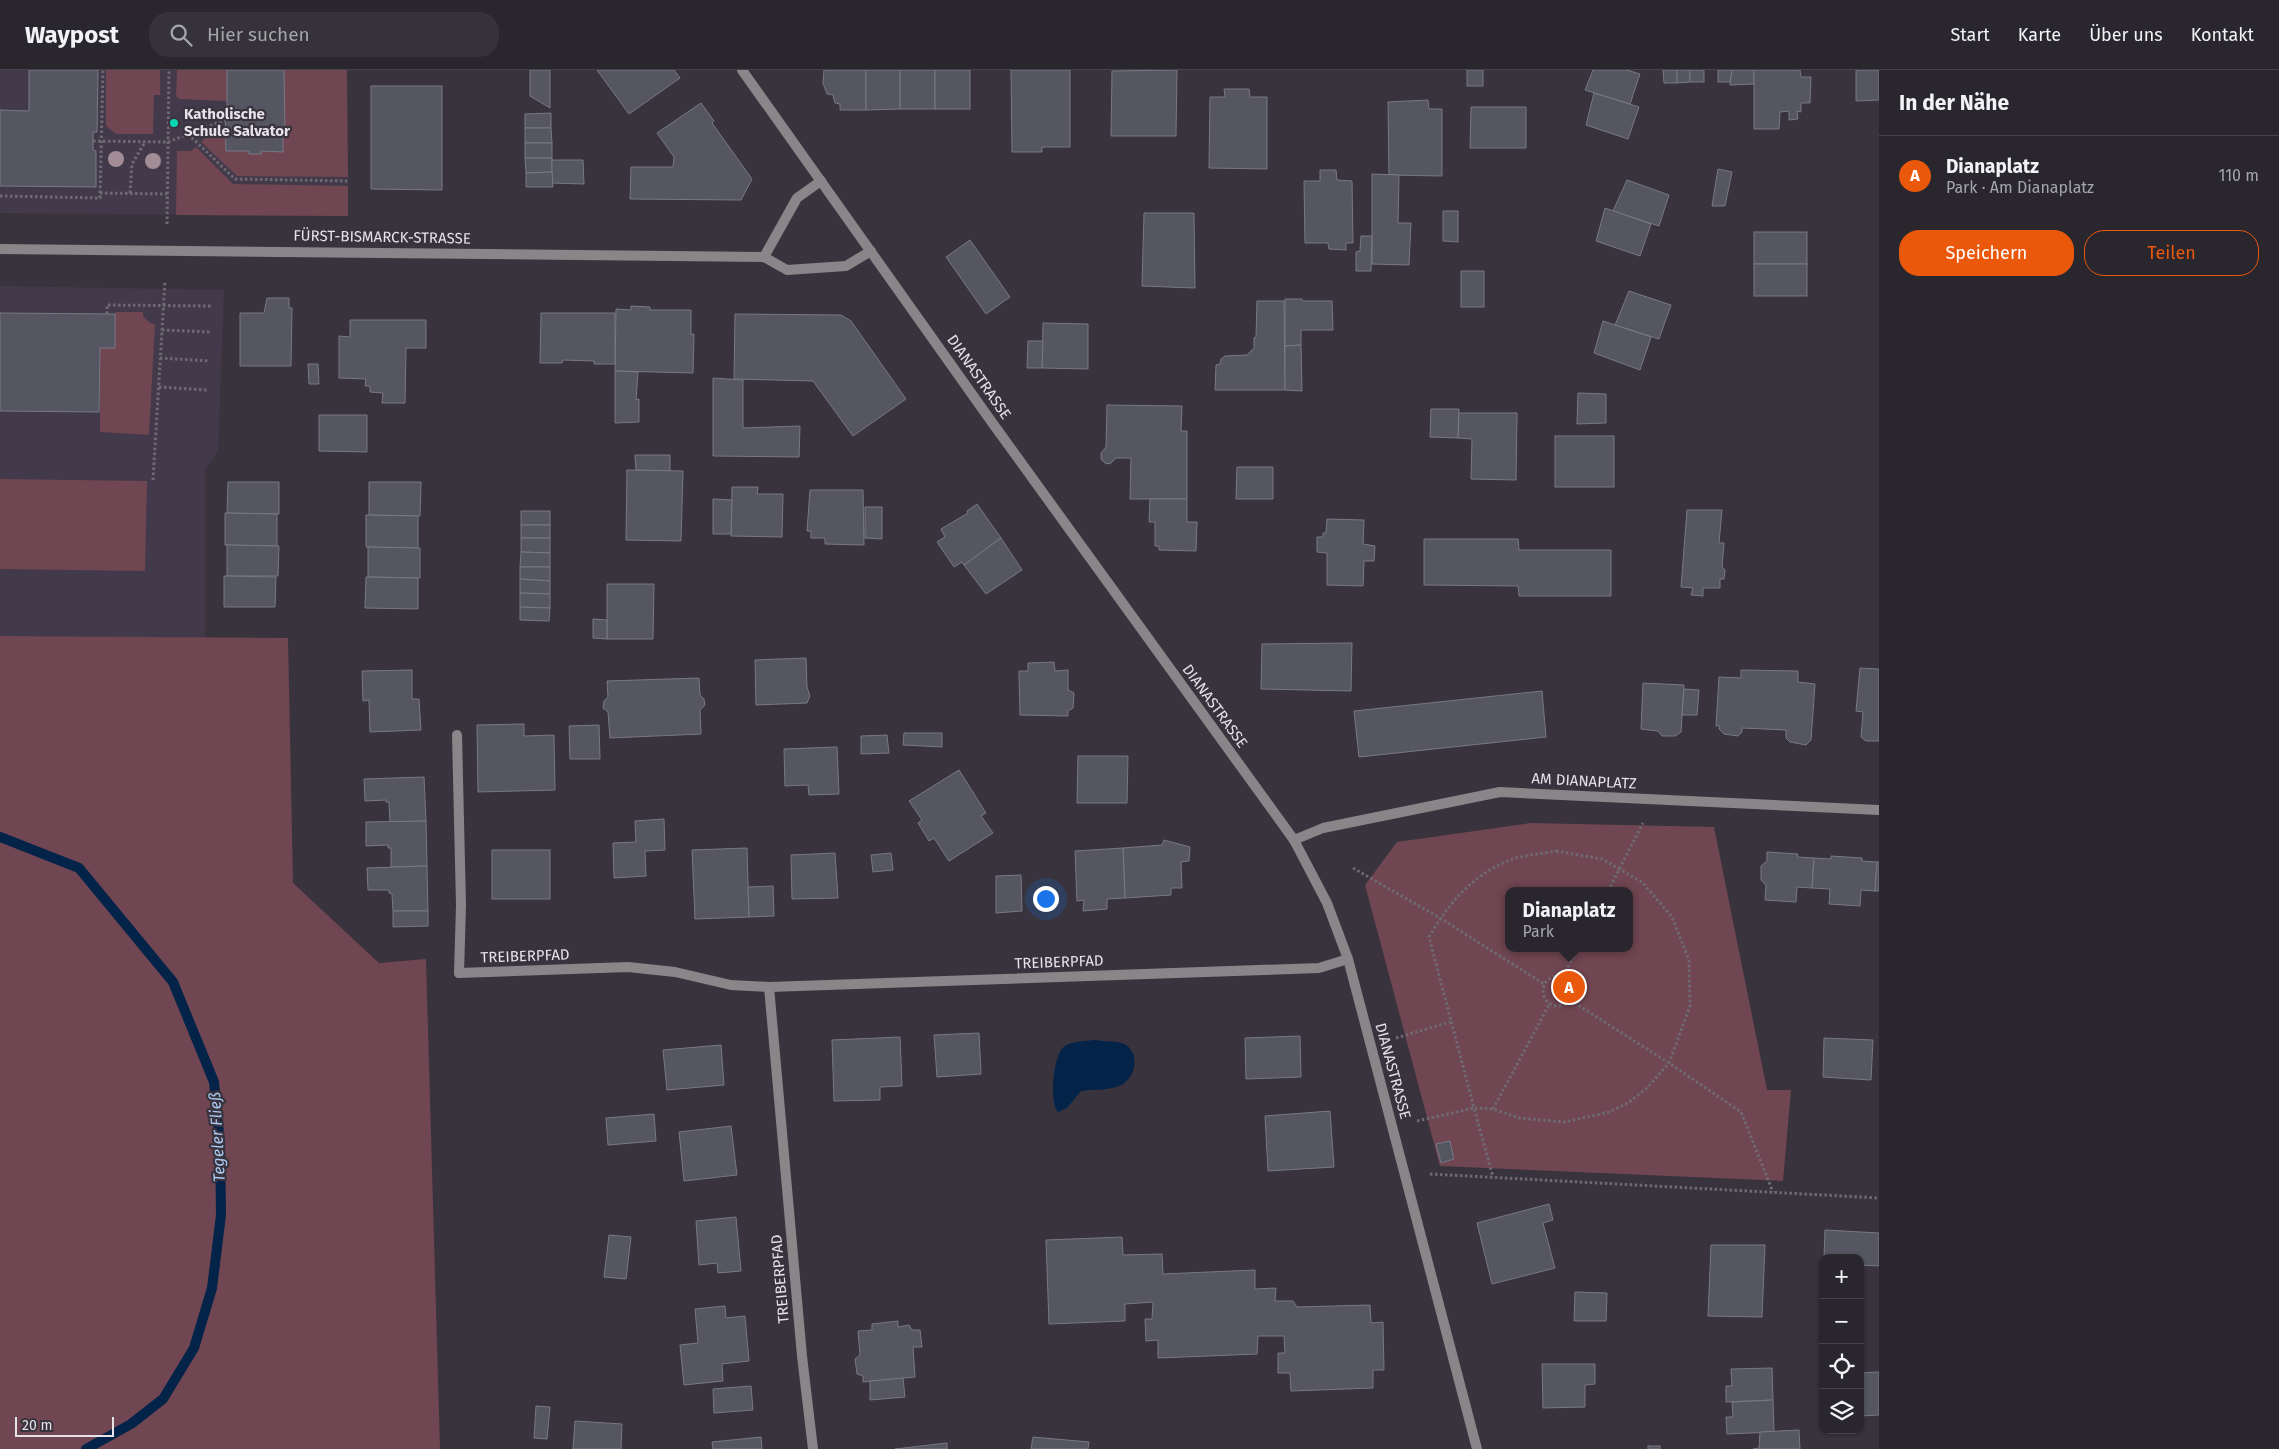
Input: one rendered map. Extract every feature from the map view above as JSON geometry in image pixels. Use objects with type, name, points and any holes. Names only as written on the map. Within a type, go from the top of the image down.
[{"type":"street","name":"DIANASTRASSE","points":[[742,70],[1003,437],[1294,840],[1328,903],[1348,959],[1477,1449]]},
{"type":"street","points":[[764,257],[797,198],[821,181]]},
{"type":"street","name":"FÜRST-BISMARCK-STRASSE","points":[[0,249],[764,257],[787,270],[846,266],[872,251]]},
{"type":"street","name":"TREIBERPFAD","points":[[457,735],[461,904],[459,973],[628,967],[675,972],[731,985],[769,987],[1320,968],[1348,959]]},
{"type":"street","name":"AM DIANAPLATZ","points":[[1294,840],[1323,828],[1500,792],[1879,810]]},
{"type":"street","name":"TREIBERPFAD","points":[[769,987],[802,1356],[813,1449]]},
{"type":"path","points":[[0,196],[100,198],[103,70]]},
{"type":"path","points":[[167,224],[169,70]]},
{"type":"path","points":[[93,141],[168,142],[225,120]]},
{"type":"path","points":[[188,134],[235,180],[348,181]]},
{"type":"path","points":[[130,193],[132,164],[146,142]]},
{"type":"path","points":[[100,193],[167,194]]},
{"type":"path","points":[[153,480],[165,282]]},
{"type":"path","points":[[107,314],[108,305],[212,306]]},
{"type":"path","points":[[162,330],[210,332]]},
{"type":"path","points":[[160,358],[210,361]]},
{"type":"path","points":[[159,387],[207,390]]},
{"type":"path","points":[[1610,887],[1644,823]]},
{"type":"path","points":[[1417,1122],[1474,1108],[1493,1109],[1519,1118],[1565,1122],[1609,1112],[1628,1103],[1648,1087],[1669,1063],[1690,1006],[1689,960],[1672,916],[1642,882],[1602,859],[1556,851],[1510,860],[1470,882],[1440,918],[1429,937],[1450,1022],[1474,1108],[1492,1177]]},
{"type":"path","points":[[1353,868],[1440,918],[1544,984]]},
{"type":"path","points":[[1563,976],[1576,952]]},
{"type":"path","points":[[1556,976],[1563,976],[1569,980],[1573,987],[1570,1000],[1564,1005],[1550,1004],[1545,998],[1544,984],[1556,976]]},
{"type":"path","points":[[1570,1000],[1669,1063],[1741,1112],[1773,1192]]},
{"type":"path","points":[[1493,1109],[1550,1004]]},
{"type":"path","points":[[1396,1038],[1450,1022]]},
{"type":"path","points":[[1430,1174],[1879,1198]]},
{"type":"shaded area","name":"Katholische Schule Salvator","points":[[0,70],[347,70],[348,216],[0,213]]},
{"type":"shaded area","points":[[106,70],[160,70],[160,95],[154,95],[153,134],[116,134],[106,126]]},
{"type":"shaded area","points":[[177,70],[227,70],[227,101],[179,99],[176,96]]},
{"type":"shaded area","points":[[284,70],[347,70],[348,177],[237,176],[201,142],[212,131],[227,131],[227,151],[249,151],[249,154],[260,154],[261,151],[282,152],[283,131],[285,131]]},
{"type":"shaded area","points":[[196,147],[233,184],[348,186],[348,216],[176,215],[177,151],[191,151]]},
{"type":"shaded area","points":[[0,286],[224,290],[218,451],[205,469],[205,638],[0,636]]},
{"type":"shaded area","points":[[115,312],[143,312],[143,316],[150,323],[155,324],[149,435],[100,432],[100,348],[115,348]]},
{"type":"shaded area","points":[[0,479],[147,481],[145,571],[0,569]]},
{"type":"shaded area","points":[[0,636],[288,638],[293,883],[379,963],[426,959],[440,1449],[0,1449]]},
{"type":"shaded area","points":[[1531,823],[1714,827],[1767,1090],[1791,1090],[1783,1181],[1440,1166],[1365,885],[1397,842]]},
{"type":"water","points":[[1095,1040],[1119,1042],[1131,1049],[1135,1061],[1132,1073],[1125,1083],[1114,1088],[1081,1091],[1067,1108],[1058,1112],[1055,1107],[1053,1089],[1055,1068],[1061,1050],[1072,1043]]},
{"type":"building","points":[[29,70],[98,70],[97,132],[93,132],[93,150],[96,151],[96,187],[0,186],[0,110],[29,111]]},
{"type":"building","points":[[227,70],[284,70],[285,132],[283,131],[283,152],[261,151],[261,154],[249,154],[249,151],[226,151],[225,110],[227,110]]},
{"type":"building","points":[[530,70],[550,70],[550,108],[530,96]]},
{"type":"building","points":[[597,70],[674,70],[680,78],[629,114]]},
{"type":"building","points":[[824,70],[866,70],[866,110],[840,110],[840,104],[835,103],[833,95],[827,94],[823,83]]},
{"type":"building","points":[[866,70],[900,70],[900,109],[866,110]]},
{"type":"building","points":[[900,70],[935,70],[935,109],[900,109]]},
{"type":"building","points":[[935,70],[970,70],[970,109],[935,109]]},
{"type":"building","points":[[1011,70],[1070,70],[1070,147],[1042,147],[1042,152],[1012,152]]},
{"type":"building","points":[[1177,70],[1176,136],[1111,136],[1112,71]]},
{"type":"building","points":[[1467,70],[1483,70],[1483,86],[1467,86]]},
{"type":"building","points":[[1593,70],[1627,70],[1640,74],[1630,104],[1585,90]]},
{"type":"building","points":[[1663,70],[1677,70],[1677,83],[1664,83]]},
{"type":"building","points":[[1677,70],[1690,70],[1690,82],[1677,83]]},
{"type":"building","points":[[1690,70],[1704,70],[1704,82],[1690,82]]},
{"type":"building","points":[[1718,70],[1732,70],[1730,82],[1718,82]]},
{"type":"building","points":[[1732,70],[1754,70],[1754,84],[1730,85]]},
{"type":"building","points":[[1754,70],[1800,70],[1801,77],[1811,77],[1810,103],[1801,103],[1801,112],[1797,111],[1798,119],[1789,120],[1789,111],[1780,112],[1779,129],[1754,129]]},
{"type":"building","points":[[1856,70],[1879,70],[1879,100],[1856,101]]},
{"type":"building","points":[[371,86],[442,86],[442,190],[371,189]]},
{"type":"building","points":[[1224,89],[1249,89],[1250,97],[1267,97],[1267,169],[1209,168],[1210,97],[1225,97]]},
{"type":"building","points":[[1594,93],[1639,107],[1628,139],[1586,125]]},
{"type":"building","points":[[1428,100],[1429,109],[1442,109],[1442,176],[1389,175],[1388,102]]},
{"type":"building","points":[[701,103],[714,121],[712,123],[752,179],[741,200],[630,199],[631,167],[673,167],[674,157],[657,133]]},
{"type":"building","points":[[1471,107],[1526,107],[1526,148],[1470,148]]},
{"type":"building","points":[[551,113],[551,128],[525,128],[525,114]]},
{"type":"building","points":[[525,128],[551,128],[552,143],[525,143]]},
{"type":"building","points":[[525,143],[552,143],[552,158],[525,158]]},
{"type":"building","points":[[525,158],[552,158],[552,172],[526,173]]},
{"type":"building","points":[[552,160],[583,160],[584,184],[552,183]]},
{"type":"building","points":[[1718,169],[1732,172],[1725,206],[1712,206]]},
{"type":"building","points":[[1320,170],[1336,170],[1337,180],[1352,181],[1353,243],[1346,243],[1346,250],[1329,249],[1328,243],[1305,243],[1304,181],[1320,181]]},
{"type":"building","points":[[552,172],[553,187],[526,187],[526,173]]},
{"type":"building","points":[[1372,174],[1399,175],[1398,223],[1411,223],[1409,265],[1372,264]]},
{"type":"building","points":[[1627,180],[1669,195],[1659,226],[1613,211]]},
{"type":"building","points":[[1605,208],[1651,224],[1640,256],[1596,241]]},
{"type":"building","points":[[1443,211],[1458,211],[1458,242],[1443,241]]},
{"type":"building","points":[[1144,213],[1194,213],[1195,288],[1142,286]]},
{"type":"building","points":[[1754,232],[1807,232],[1807,264],[1754,264]]},
{"type":"building","points":[[1361,236],[1372,236],[1371,271],[1356,271],[1356,252],[1360,251]]},
{"type":"building","points":[[970,240],[1010,297],[986,314],[946,257]]},
{"type":"building","points":[[1754,264],[1807,264],[1807,296],[1754,296]]},
{"type":"building","points":[[1461,271],[1484,271],[1484,307],[1461,307]]},
{"type":"building","points":[[1629,291],[1671,305],[1659,339],[1615,325]]},
{"type":"building","points":[[267,298],[289,298],[289,308],[292,308],[291,366],[240,366],[240,313],[264,313]]},
{"type":"building","points":[[1285,299],[1332,301],[1333,330],[1301,330],[1301,345],[1285,346]]},
{"type":"building","points":[[1257,301],[1284,301],[1285,390],[1215,390],[1216,365],[1220,364],[1221,359],[1225,356],[1247,355],[1254,348]]},
{"type":"building","points":[[631,306],[650,307],[650,310],[691,310],[691,335],[694,334],[693,373],[615,371],[616,309],[631,310]]},
{"type":"building","points":[[0,313],[115,314],[115,348],[100,348],[99,412],[0,411]]},
{"type":"building","points":[[541,313],[615,313],[615,364],[594,364],[594,361],[563,360],[562,363],[540,363]]},
{"type":"building","points":[[735,314],[841,315],[851,321],[906,399],[853,436],[813,381],[734,379]]},
{"type":"building","points":[[350,320],[426,320],[426,348],[406,348],[405,403],[382,403],[383,393],[370,392],[370,386],[365,386],[366,379],[339,378],[339,336],[350,337]]},
{"type":"building","points":[[1603,321],[1651,337],[1640,370],[1594,353]]},
{"type":"building","points":[[1043,323],[1088,324],[1088,369],[1042,368]]},
{"type":"building","points":[[1028,341],[1043,341],[1042,368],[1027,368]]},
{"type":"building","points":[[1301,345],[1302,391],[1285,390],[1285,346]]},
{"type":"building","points":[[308,364],[318,364],[319,384],[309,384]]},
{"type":"building","points":[[615,371],[638,372],[636,400],[639,399],[639,422],[615,423]]},
{"type":"building","points":[[713,378],[743,380],[743,428],[800,426],[799,457],[713,456]]},
{"type":"building","points":[[1578,393],[1606,394],[1606,423],[1577,424]]},
{"type":"building","points":[[1107,405],[1182,406],[1181,431],[1187,431],[1187,499],[1130,499],[1131,458],[1116,458],[1111,463],[1106,464],[1101,459],[1101,453],[1106,447]]},
{"type":"building","points":[[1431,409],[1459,409],[1458,438],[1430,437]]},
{"type":"building","points":[[1459,413],[1517,413],[1516,480],[1471,479],[1472,439],[1458,438]]},
{"type":"building","points":[[319,415],[367,415],[367,452],[319,451]]},
{"type":"building","points":[[1555,436],[1614,436],[1614,487],[1555,487]]},
{"type":"building","points":[[635,455],[670,455],[670,471],[636,470]]},
{"type":"building","points":[[1237,467],[1273,467],[1273,499],[1236,499]]},
{"type":"building","points":[[627,470],[683,471],[681,541],[626,540]]},
{"type":"building","points":[[228,482],[279,482],[279,514],[227,513]]},
{"type":"building","points":[[369,482],[421,482],[420,516],[369,515]]},
{"type":"building","points":[[732,487],[758,487],[757,494],[783,494],[782,537],[731,536]]},
{"type":"building","points":[[810,490],[863,490],[864,545],[825,544],[825,538],[811,538],[811,531],[807,531]]},
{"type":"building","points":[[713,499],[732,500],[731,534],[713,534]]},
{"type":"building","points":[[1150,499],[1187,499],[1187,522],[1197,522],[1196,551],[1159,550],[1159,546],[1155,546],[1155,522],[1149,522]]},
{"type":"building","points":[[977,504],[1001,538],[964,565],[962,562],[954,567],[937,542],[945,537],[941,529],[968,513],[967,511]]},
{"type":"building","points":[[865,507],[882,507],[882,539],[865,538]]},
{"type":"building","points":[[1687,510],[1722,510],[1719,543],[1724,543],[1722,567],[1725,570],[1724,579],[1720,579],[1720,588],[1703,588],[1703,596],[1691,595],[1693,588],[1681,587]]},
{"type":"building","points":[[521,511],[550,511],[550,525],[521,525]]},
{"type":"building","points":[[225,513],[277,514],[277,546],[225,545]]},
{"type":"building","points":[[366,515],[418,516],[418,548],[366,547]]},
{"type":"building","points":[[1327,519],[1364,520],[1363,544],[1375,546],[1374,561],[1364,561],[1363,586],[1327,585],[1327,553],[1317,552],[1317,537],[1323,537],[1323,533],[1326,533]]},
{"type":"building","points":[[521,525],[550,525],[550,538],[521,538]]},
{"type":"building","points":[[521,538],[550,538],[550,553],[521,552]]},
{"type":"building","points":[[1001,538],[1022,570],[986,594],[964,565]]},
{"type":"building","points":[[1424,539],[1518,539],[1519,550],[1611,550],[1611,596],[1519,596],[1518,586],[1424,585]]},
{"type":"building","points":[[227,545],[279,546],[278,576],[227,576]]},
{"type":"building","points":[[368,547],[420,548],[420,578],[368,577]]},
{"type":"building","points":[[521,552],[550,553],[550,567],[520,567]]},
{"type":"building","points":[[520,567],[550,567],[550,581],[520,579]]},
{"type":"building","points":[[224,576],[276,577],[275,607],[224,607]]},
{"type":"building","points":[[366,577],[418,578],[418,609],[365,608]]},
{"type":"building","points":[[520,579],[550,581],[550,594],[520,593]]},
{"type":"building","points":[[607,584],[654,584],[653,639],[607,639]]},
{"type":"building","points":[[520,593],[550,594],[550,608],[520,607]]},
{"type":"building","points":[[520,607],[550,608],[549,621],[520,620]]},
{"type":"building","points":[[593,619],[607,620],[607,639],[593,638]]},
{"type":"building","points":[[1352,643],[1351,691],[1261,689],[1262,644]]},
{"type":"building","points":[[806,658],[807,687],[810,696],[807,703],[756,705],[755,660]]},
{"type":"building","points":[[1054,662],[1055,671],[1068,670],[1068,690],[1074,693],[1073,708],[1068,711],[1068,716],[1020,715],[1019,671],[1028,671],[1028,663]]},
{"type":"building","points":[[1860,668],[1879,669],[1879,741],[1866,741],[1861,737],[1863,712],[1856,711]]},
{"type":"building","points":[[412,670],[412,699],[419,699],[421,730],[370,732],[369,700],[363,701],[362,671]]},
{"type":"building","points":[[1741,670],[1798,671],[1798,682],[1815,684],[1811,740],[1806,745],[1790,742],[1786,738],[1786,730],[1742,728],[1742,732],[1738,736],[1724,734],[1719,729],[1719,725],[1716,726],[1719,677],[1741,678]]},
{"type":"building","points":[[699,678],[700,695],[704,699],[705,705],[700,710],[701,734],[610,738],[608,712],[603,708],[604,701],[608,697],[607,681]]},
{"type":"building","points":[[1643,683],[1684,685],[1681,732],[1675,736],[1662,736],[1658,731],[1641,729]]},
{"type":"building","points":[[1684,689],[1699,690],[1697,715],[1682,715]]},
{"type":"building","points":[[1542,691],[1546,737],[1359,757],[1354,711]]},
{"type":"building","points":[[524,724],[524,736],[554,735],[555,790],[478,792],[477,725]]},
{"type":"building","points":[[599,725],[600,759],[570,759],[569,726]]},
{"type":"building","points":[[904,733],[942,733],[942,747],[903,745]]},
{"type":"building","points":[[887,735],[889,753],[861,754],[861,736]]},
{"type":"building","points":[[837,747],[839,794],[809,795],[808,785],[785,786],[784,749]]},
{"type":"building","points":[[1078,756],[1128,756],[1127,803],[1077,803]]},
{"type":"building","points":[[959,770],[986,813],[981,816],[993,833],[949,861],[934,838],[929,841],[918,823],[922,820],[909,801]]},
{"type":"building","points":[[424,777],[426,821],[390,822],[389,802],[386,802],[386,800],[365,801],[364,779]]},
{"type":"building","points":[[664,819],[665,850],[645,851],[646,876],[614,878],[613,843],[636,842],[635,821]]},
{"type":"building","points":[[426,821],[427,866],[391,867],[391,848],[388,848],[388,845],[366,846],[366,822]]},
{"type":"building","points":[[1164,840],[1190,847],[1189,861],[1181,862],[1182,888],[1171,888],[1171,895],[1125,898],[1123,848],[1162,845]]},
{"type":"building","points":[[747,848],[749,917],[695,919],[692,850]]},
{"type":"building","points":[[1123,848],[1125,898],[1107,899],[1107,909],[1083,911],[1084,900],[1077,901],[1075,851]]},
{"type":"building","points":[[492,850],[550,850],[550,899],[492,899]]},
{"type":"building","points":[[1767,852],[1798,854],[1797,857],[1814,858],[1812,888],[1797,887],[1796,902],[1765,900],[1766,885],[1761,880],[1761,866],[1767,861]]},
{"type":"building","points":[[835,853],[838,898],[792,899],[791,855]]},
{"type":"building","points":[[891,853],[893,870],[873,872],[871,855]]},
{"type":"building","points":[[1831,856],[1862,858],[1862,861],[1877,862],[1875,891],[1861,890],[1860,906],[1829,904],[1830,889],[1812,888],[1814,858],[1831,859]]},
{"type":"building","points":[[1877,862],[1879,862],[1879,891],[1875,891]]},
{"type":"building","points":[[427,866],[428,911],[393,911],[392,894],[389,893],[389,890],[368,890],[367,868]]},
{"type":"building","points":[[1021,875],[1022,911],[996,913],[996,876]]},
{"type":"building","points":[[773,886],[774,916],[749,917],[748,887]]},
{"type":"building","points":[[393,911],[428,911],[428,926],[393,927]]},
{"type":"building","points":[[979,1033],[981,1074],[937,1077],[934,1035]]},
{"type":"building","points":[[1300,1036],[1301,1077],[1246,1079],[1245,1038]]},
{"type":"building","points":[[900,1037],[902,1086],[880,1087],[880,1100],[834,1101],[832,1040]]},
{"type":"building","points":[[1824,1038],[1873,1040],[1871,1080],[1823,1077]]},
{"type":"building","points":[[721,1045],[724,1085],[667,1090],[663,1050]]},
{"type":"building","points":[[1330,1111],[1334,1167],[1268,1171],[1265,1116]]},
{"type":"building","points":[[654,1114],[656,1141],[608,1145],[606,1118]]},
{"type":"building","points":[[731,1126],[737,1175],[684,1181],[679,1132]]},
{"type":"building","points":[[1450,1141],[1454,1159],[1441,1163],[1436,1144]]},
{"type":"building","points":[[1549,1204],[1553,1220],[1543,1223],[1555,1268],[1492,1284],[1477,1223]]},
{"type":"building","points":[[736,1217],[741,1271],[718,1273],[717,1263],[699,1265],[696,1221]]},
{"type":"building","points":[[1825,1230],[1879,1233],[1879,1266],[1864,1265],[1864,1254],[1824,1254]]},
{"type":"building","points":[[609,1235],[631,1237],[626,1279],[604,1277]]},
{"type":"building","points":[[1122,1237],[1123,1255],[1162,1254],[1163,1274],[1255,1270],[1255,1289],[1276,1288],[1275,1301],[1293,1301],[1297,1307],[1370,1305],[1371,1323],[1383,1322],[1384,1370],[1373,1370],[1373,1388],[1291,1391],[1290,1373],[1278,1373],[1278,1353],[1285,1353],[1284,1336],[1258,1336],[1257,1354],[1158,1358],[1158,1340],[1146,1341],[1145,1319],[1152,1319],[1153,1302],[1125,1304],[1125,1321],[1049,1324],[1046,1240]]},
{"type":"building","points":[[1711,1245],[1765,1245],[1762,1317],[1708,1316]]},
{"type":"building","points":[[1575,1292],[1607,1293],[1606,1321],[1574,1321]]},
{"type":"building","points":[[725,1306],[726,1318],[745,1316],[749,1361],[722,1364],[723,1381],[684,1385],[680,1345],[698,1343],[695,1309]]},
{"type":"building","points":[[898,1321],[898,1327],[909,1325],[912,1330],[920,1330],[922,1347],[913,1347],[915,1377],[863,1382],[863,1376],[857,1374],[855,1359],[860,1355],[858,1331],[872,1330],[872,1324]]},
{"type":"building","points":[[1542,1364],[1595,1364],[1595,1384],[1585,1385],[1585,1407],[1543,1408]]},
{"type":"building","points":[[1772,1368],[1773,1400],[1726,1402],[1726,1386],[1732,1386],[1731,1369]]},
{"type":"building","points":[[1879,1372],[1879,1415],[1864,1416],[1864,1373]]},
{"type":"building","points":[[903,1378],[905,1397],[870,1400],[870,1381]]},
{"type":"building","points":[[751,1386],[753,1410],[714,1413],[713,1389]]},
{"type":"building","points":[[1773,1400],[1774,1432],[1727,1434],[1726,1417],[1733,1417],[1732,1402]]},
{"type":"building","points":[[536,1406],[550,1407],[547,1439],[534,1438]]},
{"type":"building","points":[[575,1421],[622,1424],[621,1449],[573,1449]]},
{"type":"building","points":[[1799,1430],[1800,1449],[1753,1449],[1759,1448],[1760,1432]]},
{"type":"building","points":[[761,1437],[762,1449],[713,1449],[712,1442]]},
{"type":"building","points":[[1033,1437],[1089,1442],[1088,1449],[1031,1449]]},
{"type":"building","points":[[947,1443],[947,1449],[895,1449]]},
{"type":"building","points":[[1648,1446],[1660,1446],[1660,1449],[1648,1449]]},
{"type":"waterway","name":"Tegeler Fließ","points":[[0,837],[79,868],[173,982],[214,1082],[220,1144],[221,1215],[212,1288],[194,1348],[163,1399],[131,1424],[86,1449]]},
{"type":"place","name":"Katholische Schule Salvator","points":[[174,123]]},
{"type":"place","name":"Dianaplatz","points":[[1569,987]]}]
